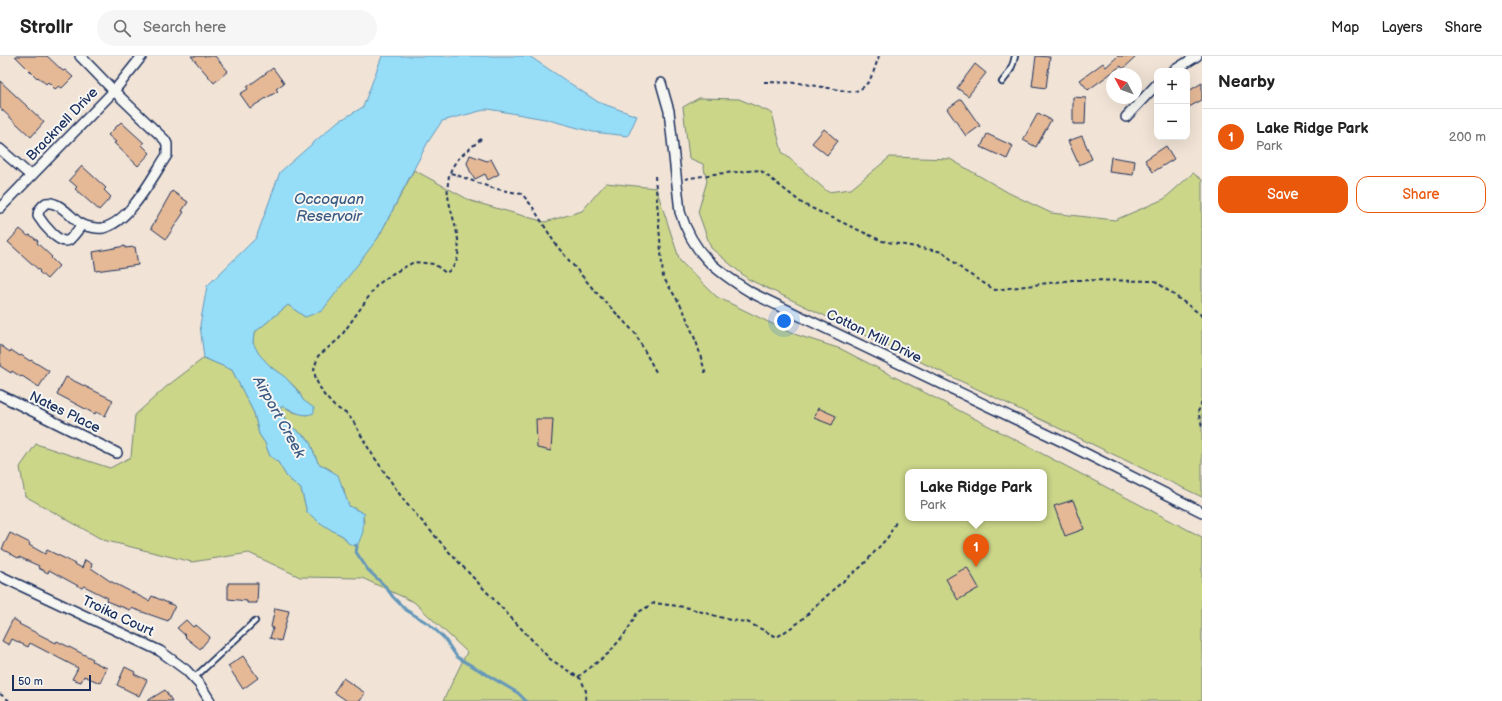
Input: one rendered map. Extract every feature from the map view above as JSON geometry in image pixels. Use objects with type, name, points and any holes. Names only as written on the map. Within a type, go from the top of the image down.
[{"type":"street","points":[[80,56],[165,140],[167,144],[167,155],[135,204],[128,213],[104,228],[94,228],[82,225],[56,204],[46,203],[38,212],[38,216],[59,240],[69,240],[82,225]]},
{"type":"street","name":"Bracknell Drive","points":[[0,208],[114,91],[142,56]]},
{"type":"street","points":[[1178,68],[1197,56]]},
{"type":"street","name":"Cotton Mill Drive","points":[[661,83],[669,111],[680,212],[691,239],[700,253],[711,265],[752,293],[865,346],[1202,512]]},
{"type":"street","points":[[1126,117],[1154,87]]},
{"type":"street","points":[[0,149],[31,176]]},
{"type":"street","name":"Nates Place","points":[[0,395],[117,453]]},
{"type":"street","name":"Troika Court","points":[[0,576],[160,651],[194,678],[210,701]]},
{"type":"lane","points":[[1002,82],[1013,66],[1015,56]]},
{"type":"lane","points":[[194,678],[254,621]]},
{"type":"path","points":[[764,82],[799,83],[852,92],[860,90],[866,86],[879,56]]},
{"type":"path","points":[[481,139],[462,155],[451,173],[447,194],[458,236],[459,248],[455,265],[446,273],[434,264],[414,262],[392,274],[377,285],[339,338],[318,356],[314,370],[316,380],[324,395],[334,406],[347,414],[353,421],[370,451],[405,502],[450,553],[550,659],[581,679],[586,691],[585,701]]},
{"type":"path","points":[[676,180],[714,174],[760,170],[803,204],[882,241],[943,252],[964,271],[995,290],[1072,280],[1155,281],[1202,317]]},
{"type":"path","points":[[451,173],[492,188],[522,194],[532,206],[556,245],[594,290],[635,333],[656,372]]},
{"type":"path","points":[[655,176],[663,277],[683,308],[697,344],[706,375]]},
{"type":"path","points":[[1202,402],[1198,412],[1202,426]]},
{"type":"path","points":[[578,677],[609,653],[627,631],[637,613],[654,603],[685,607],[730,620],[747,622],[777,637],[798,623],[835,588],[862,566],[888,537],[896,522]]},
{"type":"path","points":[[0,694],[10,701]]},
{"type":"green space","points":[[699,98],[739,99],[772,113],[782,152],[828,192],[851,189],[890,157],[950,159],[1009,193],[1051,213],[1115,220],[1164,199],[1193,173],[1202,180],[1202,497],[748,279],[711,248],[698,212],[707,181],[703,164],[689,158],[683,107]]},
{"type":"green space","points":[[414,170],[471,201],[545,222],[582,211],[606,183],[656,188],[680,261],[717,297],[791,333],[841,349],[1202,537],[1202,701],[443,701],[467,652],[414,602],[362,578],[300,577],[249,553],[192,562],[103,540],[25,496],[20,467],[36,444],[110,468],[131,457],[135,415],[166,387],[204,358],[232,370],[254,413],[259,434],[265,443],[270,456],[278,462],[287,477],[301,489],[307,512],[333,531],[343,536],[348,543],[364,521],[362,515],[357,510],[349,506],[345,497],[344,489],[331,470],[318,463],[309,440],[287,423],[280,408],[283,406],[293,412],[307,415],[302,398],[299,392],[288,380],[260,356],[255,349],[253,342],[254,333],[288,305],[305,317],[378,238]]},
{"type":"water","name":"Occoquan Reservoir","points":[[382,56],[529,56],[598,102],[637,116],[628,136],[593,132],[545,119],[488,109],[442,121],[428,142],[378,238],[322,311],[305,317],[288,305],[254,333],[253,343],[259,354],[272,368],[285,377],[298,391],[303,400],[314,408],[314,413],[306,415],[283,406],[280,408],[287,423],[309,440],[318,463],[338,475],[349,506],[365,514],[363,516],[363,532],[357,547],[348,543],[343,536],[319,522],[307,512],[301,489],[287,477],[278,462],[270,456],[265,443],[259,434],[254,413],[232,370],[204,358],[200,325],[207,286],[256,238],[280,172],[336,123],[363,107]]},
{"type":"building","points":[[15,56],[47,56],[63,71],[65,70],[73,77],[62,88],[59,86],[55,89],[48,82],[46,84],[38,77],[37,78]]},
{"type":"building","points":[[191,56],[215,56],[228,71],[214,83]]},
{"type":"building","points":[[1036,56],[1050,57],[1046,88],[1032,86]]},
{"type":"building","points":[[1118,56],[1137,56],[1124,68],[1121,66],[1118,68],[1106,68],[1106,77],[1088,90],[1080,80],[1103,63],[1106,67]]},
{"type":"building","points":[[975,64],[986,73],[968,96],[957,88]]},
{"type":"building","points":[[273,68],[284,83],[276,89],[278,91],[250,108],[240,94]]},
{"type":"building","points":[[0,81],[44,122],[31,137],[0,108]]},
{"type":"building","points":[[1202,83],[1202,100],[1190,106],[1190,104],[1190,90]]},
{"type":"building","points":[[1073,97],[1086,98],[1085,124],[1073,124]]},
{"type":"building","points":[[961,99],[980,126],[966,136],[947,109]]},
{"type":"building","points":[[1038,113],[1051,120],[1036,147],[1023,140]]},
{"type":"building","points":[[121,122],[144,143],[142,145],[150,153],[138,166],[114,143],[116,142],[108,135]]},
{"type":"building","points":[[824,129],[838,141],[827,155],[812,143]]},
{"type":"building","points":[[987,134],[1013,146],[1007,159],[981,147]]},
{"type":"building","points":[[1082,136],[1092,159],[1079,165],[1068,141]]},
{"type":"building","points":[[1166,146],[1174,159],[1153,172],[1145,160]]},
{"type":"building","points":[[470,155],[487,161],[491,159],[499,174],[488,180],[485,174],[475,179],[467,163]]},
{"type":"building","points":[[1111,157],[1135,161],[1133,175],[1109,172]]},
{"type":"building","points":[[82,166],[106,188],[104,190],[111,197],[99,210],[75,189],[77,187],[69,180]]},
{"type":"building","points":[[172,191],[188,202],[182,211],[184,212],[166,239],[151,228]]},
{"type":"building","points":[[20,229],[28,236],[30,235],[38,241],[37,243],[59,266],[47,279],[8,242]]},
{"type":"building","points":[[125,246],[125,248],[135,247],[138,265],[96,271],[93,252]]},
{"type":"building","points":[[0,345],[10,352],[11,350],[49,371],[39,387],[22,376],[21,377],[12,371],[11,373],[0,366]]},
{"type":"building","points":[[66,377],[113,400],[105,416],[96,412],[95,414],[57,394]]},
{"type":"building","points":[[818,408],[836,416],[832,425],[814,418]]},
{"type":"building","points":[[536,419],[553,419],[551,451],[537,448]]},
{"type":"building","points":[[1073,500],[1084,529],[1065,536],[1054,506]]},
{"type":"building","points":[[10,533],[30,543],[29,545],[45,554],[47,550],[82,568],[85,560],[92,564],[91,568],[110,581],[149,601],[152,596],[175,606],[168,621],[106,601],[108,598],[84,586],[82,588],[49,570],[48,573],[38,568],[39,566],[19,557],[18,558],[2,549]]},
{"type":"building","points":[[967,567],[979,588],[958,600],[946,579]]},
{"type":"building","points":[[228,583],[258,583],[257,603],[247,603],[247,601],[228,599]]},
{"type":"building","points":[[275,608],[289,611],[281,641],[270,638],[273,628],[271,627]]},
{"type":"building","points":[[13,619],[20,623],[19,624],[56,643],[57,641],[93,659],[92,661],[107,668],[100,683],[84,676],[81,682],[72,679],[78,668],[30,643],[28,647],[12,639],[9,645],[2,641]]},
{"type":"building","points":[[186,620],[193,627],[196,625],[210,637],[200,649],[185,637],[186,636],[177,628]]},
{"type":"building","points":[[243,656],[258,678],[243,689],[228,666]]},
{"type":"building","points":[[125,667],[135,672],[134,674],[147,680],[139,696],[117,685]]},
{"type":"building","points":[[343,678],[365,693],[360,701],[347,701],[334,692]]},
{"type":"building","points":[[165,690],[172,701],[147,701]]},
{"type":"waterway","name":"Airport Creek","points":[[356,545],[356,552],[368,570],[385,586],[393,597],[406,610],[429,624],[444,638],[457,657],[518,693],[526,701]]},
{"type":"place","name":"Lake Ridge Park","points":[[976,567]]}]
